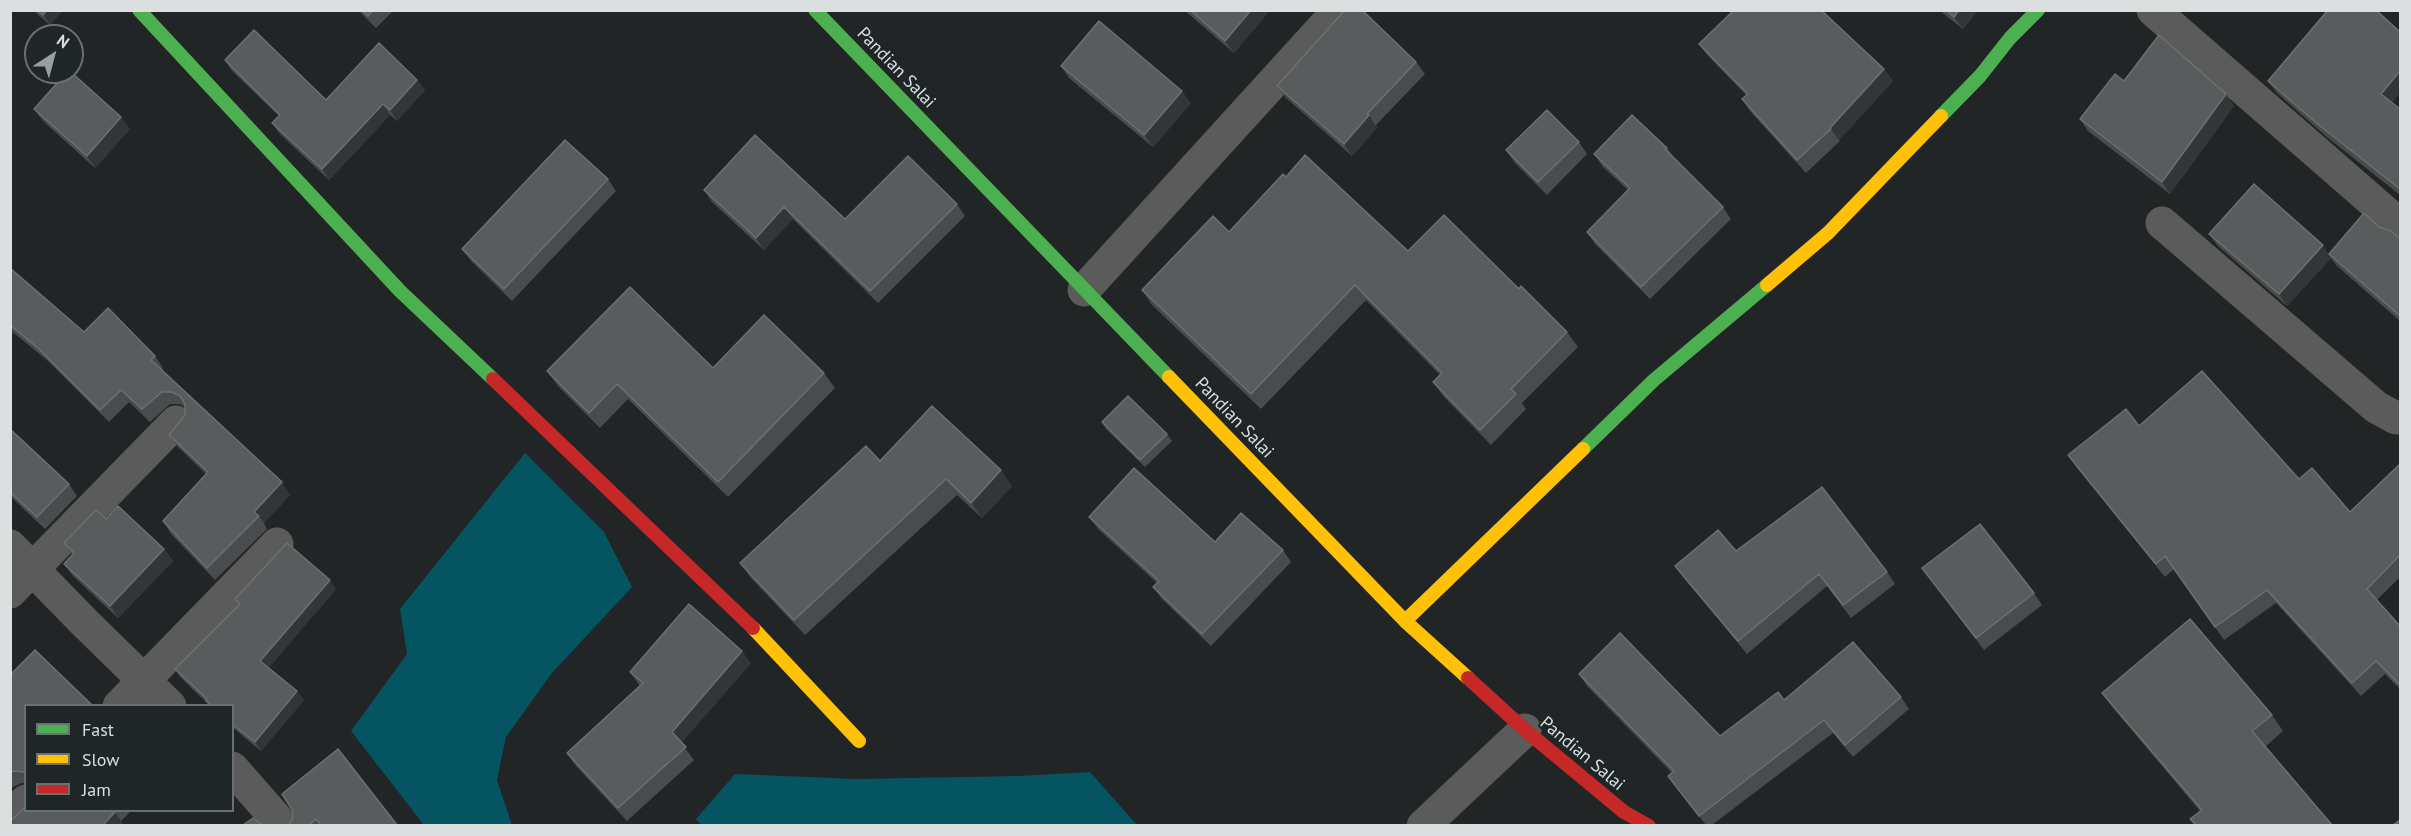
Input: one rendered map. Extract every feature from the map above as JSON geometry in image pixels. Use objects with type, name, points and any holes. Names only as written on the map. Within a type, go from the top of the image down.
[{"type":"street","points":[[139,10],[400,291],[743,618],[859,741]]},
{"type":"street","name":"Pandian Salai","points":[[815,10],[1405,621],[1525,730],[1624,812],[1648,825]]},
{"type":"street","points":[[1405,621],[1654,380],[1828,233],[1980,76],[2010,38],[2038,10]]},
{"type":"street","points":[[2152,10],[2400,225]]},
{"type":"street","points":[[1084,290],[1331,13]]},
{"type":"street","points":[[2162,223],[2376,407],[2396,418],[2400,417]]},
{"type":"street","points":[[10,592],[176,422]]},
{"type":"street","points":[[120,704],[277,544]]},
{"type":"street","points":[[10,546],[169,704]]},
{"type":"street","points":[[1424,825],[1525,730]]},
{"type":"street","points":[[234,770],[283,825]]},
{"type":"street","points":[[10,816],[24,803]]},
{"type":"water","points":[[525,453],[604,532],[632,587],[551,674],[506,737],[497,780],[512,825],[424,825],[351,731],[407,654],[400,609]]},
{"type":"water","points":[[1090,772],[1137,825],[702,826],[696,819],[735,774],[857,779],[1018,776]]},
{"type":"building","points":[[37,10],[47,10],[43,15]]},
{"type":"building","points":[[362,10],[373,10],[368,16]]},
{"type":"building","points":[[1190,10],[1251,10],[1225,41]]},
{"type":"building","points":[[1345,10],[1362,10],[1416,62],[1367,114],[1369,115],[1344,144],[1277,86]]},
{"type":"building","points":[[1734,10],[1821,10],[1884,69],[1831,129],[1797,160],[1742,99],[1748,94],[1699,44]]},
{"type":"building","points":[[1946,10],[1959,10],[1954,17]]},
{"type":"building","points":[[2328,10],[2376,10],[2400,32],[2400,71],[2381,94],[2400,109],[2400,189],[2320,126],[2268,81]]},
{"type":"building","points":[[1099,21],[1182,91],[1144,135],[1061,66]]},
{"type":"building","points":[[254,30],[326,100],[379,43],[417,80],[390,110],[383,104],[322,169],[272,123],[280,115],[225,60]]},
{"type":"building","points":[[2159,35],[2226,94],[2162,182],[2080,119],[2115,74],[2124,81]]},
{"type":"building","points":[[56,84],[84,84],[121,117],[87,156],[34,109]]},
{"type":"building","points":[[1547,110],[1579,142],[1538,182],[1506,150]]},
{"type":"building","points":[[1632,115],[1723,207],[1641,287],[1587,232],[1630,188],[1594,154]]},
{"type":"building","points":[[755,135],[845,219],[908,156],[957,204],[870,291],[784,207],[756,238],[704,190]]},
{"type":"building","points":[[565,140],[608,179],[504,289],[462,249]]},
{"type":"building","points":[[1305,155],[1408,251],[1444,215],[1519,289],[1521,286],[1567,332],[1511,389],[1516,394],[1480,430],[1433,382],[1442,373],[1355,285],[1251,394],[1142,290],[1213,216],[1229,232],[1283,174],[1286,177]]},
{"type":"building","points":[[2254,184],[2323,245],[2279,294],[2209,234]]},
{"type":"building","points":[[2364,213],[2379,227],[2391,231],[2400,239],[2400,316],[2329,254]]},
{"type":"building","points":[[10,268],[84,332],[108,308],[155,356],[151,360],[282,482],[254,512],[259,516],[207,568],[163,521],[208,472],[169,435],[185,415],[185,404],[180,396],[172,392],[162,392],[142,409],[121,390],[100,410],[39,349],[10,325]]},
{"type":"building","points":[[630,287],[713,368],[764,315],[824,373],[718,482],[617,384],[589,413],[547,371]]},
{"type":"building","points":[[2202,371],[2299,479],[2312,468],[2350,512],[2400,464],[2400,555],[2367,589],[2400,626],[2400,685],[2376,661],[2352,683],[2267,590],[2215,627],[2165,556],[2156,564],[2068,455],[2126,409],[2139,426]]},
{"type":"building","points":[[1128,396],[1167,434],[1140,460],[1102,422]]},
{"type":"building","points":[[932,406],[1001,470],[971,503],[946,479],[794,620],[740,563],[866,446],[880,461]]},
{"type":"building","points":[[10,429],[69,484],[37,517],[10,492]]},
{"type":"building","points":[[1134,468],[1215,542],[1241,513],[1283,550],[1202,634],[1153,587],[1159,581],[1089,517]]},
{"type":"building","points":[[1822,487],[1887,572],[1843,605],[1819,574],[1738,641],[1675,566],[1718,530],[1736,551]]},
{"type":"building","points":[[118,506],[164,549],[110,606],[64,564],[74,553],[64,543],[96,510],[106,519]]},
{"type":"building","points":[[1980,524],[2034,593],[1976,638],[1922,568]]},
{"type":"building","points":[[287,543],[330,580],[260,661],[297,691],[255,742],[234,726],[234,704],[210,704],[175,669],[240,604],[235,599]]},
{"type":"building","points":[[689,604],[742,651],[672,732],[686,747],[618,808],[567,753],[643,683],[630,672]]},
{"type":"building","points":[[2190,619],[2272,715],[2252,731],[2332,825],[2196,825],[2190,819],[2202,810],[2102,693]]},
{"type":"building","points":[[1620,633],[1720,736],[1778,692],[1784,700],[1853,642],[1901,697],[1845,745],[1824,720],[1699,816],[1668,776],[1674,771],[1579,674]]},
{"type":"building","points":[[35,650],[91,704],[24,704],[24,772],[10,773],[10,675]]},
{"type":"building","points":[[338,749],[397,825],[321,825],[316,819],[309,825],[288,825],[292,820],[293,811],[282,794]]},
{"type":"building","points":[[24,808],[24,812],[115,812],[103,825],[10,825],[10,820]]},
{"type":"building","points":[[253,818],[262,825],[243,825]]},
{"type":"traffic: fast","points":[[139,10],[400,291],[493,379]]},
{"type":"traffic: fast","points":[[815,10],[1169,377]]},
{"type":"traffic: fast","points":[[1941,116],[2038,10]]},
{"type":"traffic: fast","points":[[1583,449],[1654,380],[1767,285]]},
{"type":"traffic: slow","points":[[1767,285],[1828,233],[1941,116]]},
{"type":"traffic: slow","points":[[1169,377],[1405,621],[1468,678]]},
{"type":"traffic: slow","points":[[1405,621],[1583,449]]},
{"type":"traffic: slow","points":[[753,628],[859,741]]},
{"type":"traffic: jam","points":[[493,379],[753,628]]},
{"type":"traffic: jam","points":[[1468,678],[1525,730],[1624,812],[1649,826]]}]
